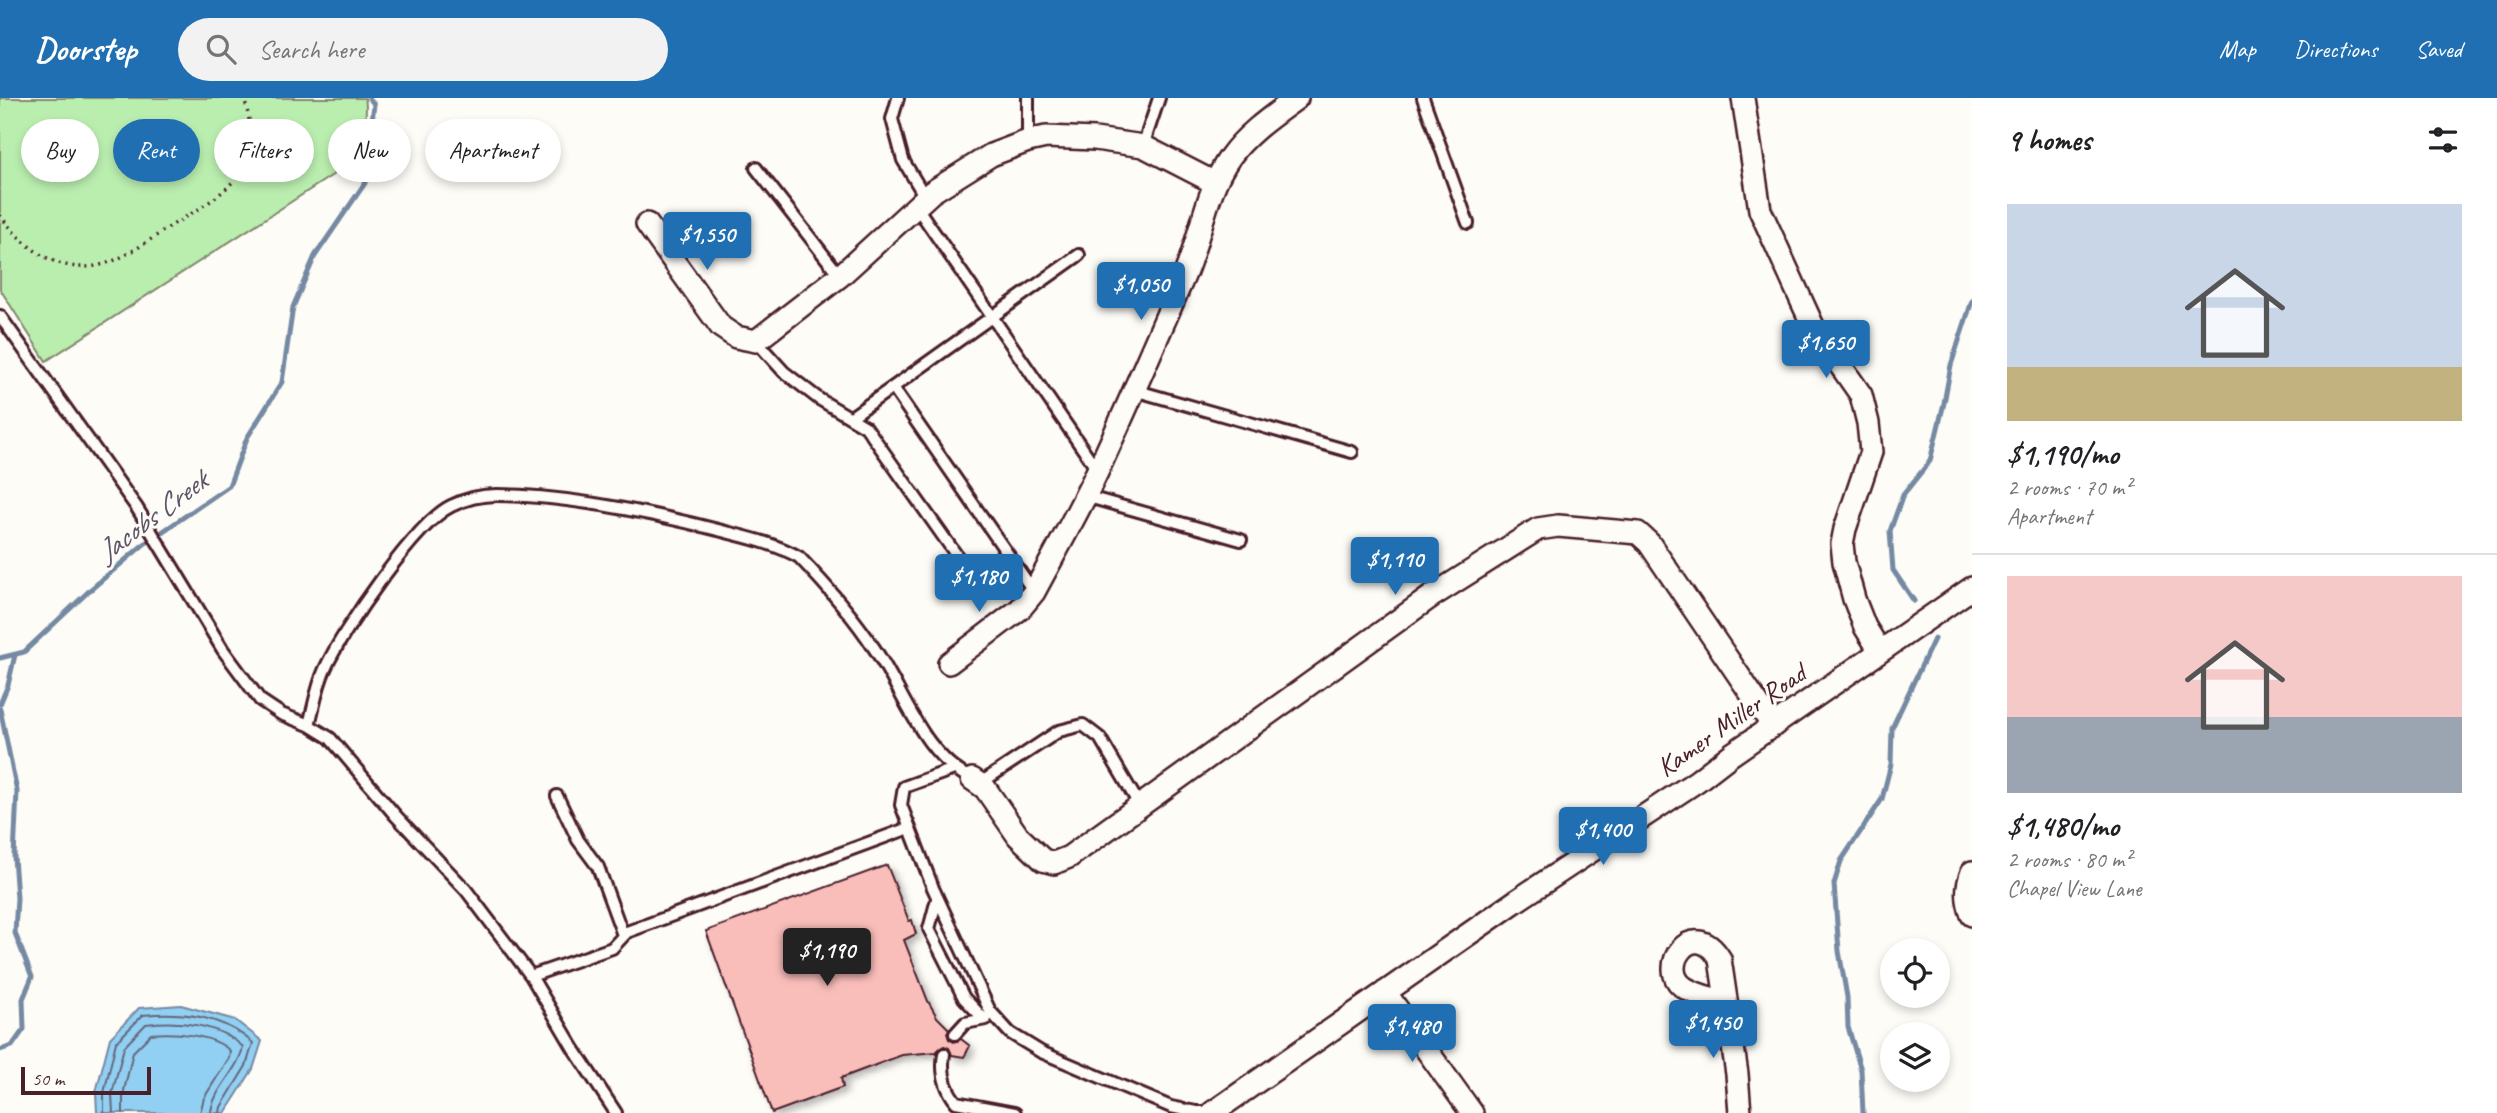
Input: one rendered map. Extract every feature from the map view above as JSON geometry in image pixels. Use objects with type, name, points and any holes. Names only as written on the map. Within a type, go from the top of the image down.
[{"type":"street","points":[[949,663],[1020,609],[1034,592],[1098,471],[1134,390],[1186,270],[1215,183],[1239,146],[1267,120],[1297,98]]},
{"type":"street","points":[[1743,98],[1760,210],[1813,326],[1861,395],[1868,423],[1871,452],[1842,544],[1854,599],[1865,627],[1880,651]]},
{"type":"street","points":[[647,224],[720,327],[736,337],[756,341],[840,276],[920,202],[991,155],[1028,141],[1046,137],[1095,139],[1143,146],[1215,183]]},
{"type":"street","points":[[968,777],[996,802],[1018,836],[1043,860],[1054,863],[1069,857],[1432,596],[1538,529],[1558,526],[1639,533],[1773,726]]},
{"type":"street","name":"Kamer Miller Road","points":[[1212,1112],[1516,901],[1698,781],[1972,588]]},
{"type":"street","points":[[1972,872],[1967,885],[1967,902],[1972,915]]},
{"type":"street","points":[[1385,992],[1463,1110]]},
{"type":"street","points":[[1726,1003],[1740,1113]]},
{"type":"lane","points":[[898,98],[892,119],[903,160],[920,202],[991,317],[1098,471]]},
{"type":"lane","points":[[1028,98],[1028,141]]},
{"type":"lane","points":[[1143,146],[1159,98]]},
{"type":"lane","points":[[1423,98],[1468,223]]},
{"type":"lane","points":[[756,168],[840,276]]},
{"type":"lane","points":[[851,416],[1079,255]]},
{"type":"lane","points":[[0,316],[149,528],[223,650],[260,700],[281,714],[309,725],[330,738],[396,816],[466,890],[531,976],[616,1113]]},
{"type":"lane","points":[[756,341],[785,372],[819,399],[866,427],[962,563],[969,568],[978,569],[1007,553]]},
{"type":"lane","points":[[893,388],[1034,592]]},
{"type":"lane","points":[[1134,390],[1352,452]]},
{"type":"lane","points":[[309,725],[324,671],[335,649],[391,568],[428,523],[449,506],[471,498],[495,495],[528,497],[632,509],[758,541],[799,557],[874,647],[942,759],[968,777]]},
{"type":"lane","points":[[1085,496],[1241,540]]},
{"type":"lane","points":[[990,1018],[909,828],[901,805],[904,787],[968,777],[1059,731],[1083,725],[1100,738],[1140,806]]},
{"type":"lane","points":[[557,796],[578,840],[598,867],[623,935]]},
{"type":"lane","points":[[531,976],[612,948],[623,935],[644,926],[909,828]]},
{"type":"lane","points":[[937,899],[929,929],[964,998],[1010,1033],[1041,1052],[1171,1108],[1212,1112]]},
{"type":"lane","points":[[955,1034],[965,1023],[990,1018]]},
{"type":"lane","points":[[944,1054],[944,1078],[949,1094],[955,1101],[1015,1113]]},
{"type":"lane","points":[[1147,1097],[1154,1113]]},
{"type":"lane","points":[[954,1113],[955,1101]]},
{"type":"path","points":[[0,215],[18,236],[46,258],[63,264],[85,266],[112,261],[197,210],[236,177],[248,157],[251,134],[244,98]]},
{"type":"green space","points":[[0,98],[365,98],[365,119],[328,119],[328,178],[46,361],[0,289]]},
{"type":"water","points":[[181,1005],[235,1020],[262,1041],[253,1069],[225,1113],[97,1113],[96,1092],[110,1038],[139,1008]]},
{"type":"building","points":[[887,865],[909,921],[912,920],[916,934],[904,940],[928,1001],[937,1017],[949,1029],[949,1039],[954,1042],[961,1039],[970,1046],[964,1057],[952,1055],[949,1048],[944,1046],[936,1052],[902,1055],[841,1078],[843,1087],[772,1113],[706,931]]},
{"type":"waterway","name":"Jacobs Creek","points":[[0,658],[24,652],[143,545],[229,486],[247,438],[282,382],[293,307],[315,256],[365,183],[374,104],[369,98]]},
{"type":"waterway","points":[[1914,601],[1893,570],[1890,531],[1903,495],[1930,461],[1951,365],[1972,301]]},
{"type":"waterway","points":[[1863,1113],[1861,1070],[1848,1027],[1834,884],[1841,861],[1882,799],[1891,764],[1892,728],[1934,639]]},
{"type":"waterway","points":[[0,704],[15,655]]},
{"type":"waterway","points":[[0,709],[17,791],[15,933],[32,977],[23,999],[24,1029],[12,1046],[0,1050]]}]
